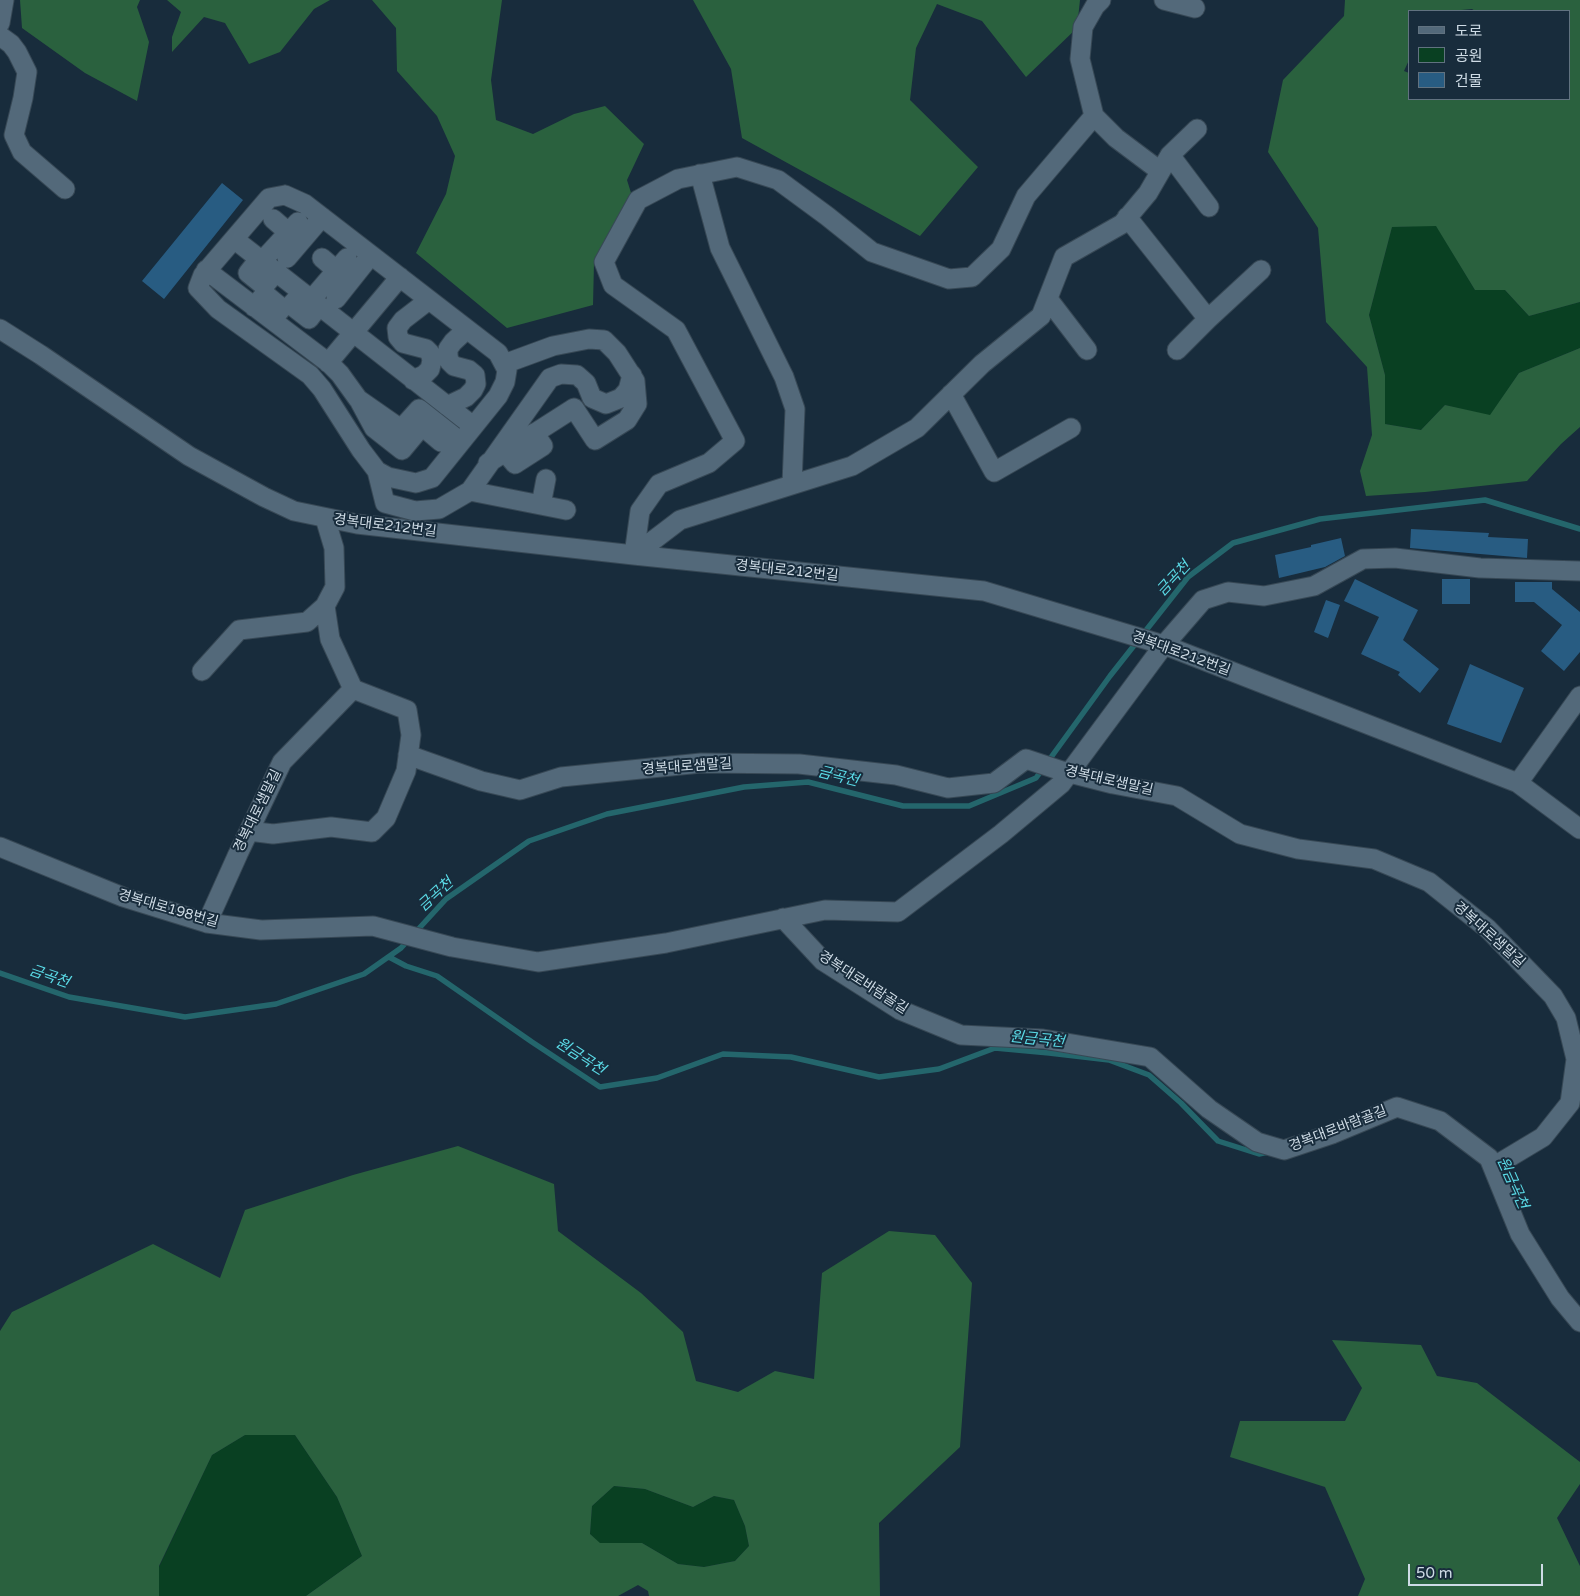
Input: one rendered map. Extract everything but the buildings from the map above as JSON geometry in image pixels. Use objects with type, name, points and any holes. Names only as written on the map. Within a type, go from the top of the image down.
[{"type":"street","points":[[0,23],[4,0]]},
{"type":"street","points":[[1101,0],[1095,6],[1083,27],[1080,59],[1094,116],[1116,138],[1160,171]]},
{"type":"street","points":[[1164,0],[1195,8]]},
{"type":"street","points":[[0,36],[11,44],[17,52],[27,72],[14,135],[22,152],[65,189]]},
{"type":"street","points":[[634,555],[640,511],[659,484],[710,463],[735,441],[676,330],[613,285],[604,262],[638,200],[678,179],[736,167],[778,180],[872,252],[949,279],[972,277],[1001,249],[1026,196],[1094,116]]},
{"type":"street","points":[[634,555],[680,520],[852,466],[916,428],[982,364],[1041,316],[1064,257],[1122,224],[1148,193],[1170,155],[1197,129]]},
{"type":"street","points":[[1170,155],[1209,207]]},
{"type":"street","points":[[700,174],[720,248],[784,377],[795,409],[792,484]]},
{"type":"street","points":[[377,472],[388,477],[416,483],[432,478],[498,396],[505,382],[507,370],[498,352],[305,204],[285,195],[269,198],[206,270],[198,288],[218,309],[310,375],[322,389],[377,472],[385,503],[416,511],[439,509],[470,491],[488,462],[550,378],[561,374],[577,375],[586,383],[592,398],[606,404],[621,398],[628,390],[632,375]]},
{"type":"street","points":[[322,217],[308,262],[311,300],[473,426]]},
{"type":"street","points":[[1127,217],[1208,319]]},
{"type":"street","points":[[273,219],[308,262],[311,300]]},
{"type":"street","points":[[234,239],[308,262],[371,255]]},
{"type":"street","points":[[206,270],[340,374],[358,399],[374,428],[402,450],[422,426],[457,447]]},
{"type":"street","points":[[1177,350],[1261,270]]},
{"type":"street","points":[[328,363],[400,277]]},
{"type":"street","points":[[1048,299],[1087,350]]},
{"type":"street","points":[[413,380],[424,375],[430,369],[432,360],[430,353],[426,349],[403,343],[398,337],[397,328],[403,320],[430,300]]},
{"type":"street","points":[[447,406],[466,397],[476,384],[475,375],[469,370],[454,366],[449,362],[448,349],[468,329]]},
{"type":"street","name":"경복대로212번길","points":[[0,330],[41,355],[189,456],[264,497],[294,511],[325,518],[387,527],[634,555],[984,591],[1164,645],[1518,783],[1580,829]]},
{"type":"street","points":[[488,462],[574,408],[595,440],[627,420],[638,404],[635,381],[632,375],[617,353],[604,340],[589,339],[553,346],[504,364]]},
{"type":"street","points":[[951,394],[994,472],[1071,428]]},
{"type":"street","points":[[541,505],[546,479]]},
{"type":"street","points":[[470,491],[566,510]]},
{"type":"street","points":[[387,527],[395,505]]},
{"type":"street","points":[[202,671],[240,630],[307,622],[325,606],[335,587],[334,548],[325,518]]},
{"type":"street","name":"경복대로198번길","points":[[0,847],[123,897],[207,923],[261,930],[373,926],[452,947],[538,962],[666,943],[825,910],[898,912],[1001,834],[1061,784],[1066,772],[1164,645],[1203,600],[1228,592],[1264,596],[1314,586],[1362,559],[1395,558],[1480,568],[1580,571]]},
{"type":"street","points":[[249,830],[273,834],[331,827],[372,832],[386,818],[406,771],[411,734],[407,710],[353,688],[330,639],[325,606]]},
{"type":"street","name":"경복대로샘말길","points":[[207,923],[282,762],[353,688]]},
{"type":"street","points":[[1518,783],[1580,696]]},
{"type":"street","name":"경복대로샘말길","points":[[408,755],[481,781],[520,790],[561,777],[701,763],[799,764],[896,775],[948,788],[994,783],[1026,759],[1113,784],[1177,796],[1240,834],[1298,849],[1374,859],[1429,882],[1488,930],[1553,996],[1566,1018],[1576,1059],[1570,1104],[1542,1137],[1493,1167]]},
{"type":"street","name":"경복대로바람골길","points":[[783,918],[823,961],[900,1010],[961,1035],[1043,1039],[1150,1057],[1209,1110],[1257,1142],[1284,1150],[1332,1134],[1397,1107],[1440,1121],[1489,1158],[1520,1234],[1560,1298],[1580,1322]]},
{"type":"green space","points":[[20,0],[140,0],[137,7],[149,42],[137,101],[85,73],[22,28]]},
{"type":"green space","points":[[167,0],[330,0],[314,9],[280,52],[249,64],[225,23],[204,17],[172,52],[172,37],[181,12]]},
{"type":"green space","points":[[372,0],[502,0],[491,80],[496,120],[533,134],[574,114],[605,106],[644,144],[627,180],[632,196],[594,263],[593,305],[507,328],[416,253],[446,194],[455,156],[437,116],[397,71],[396,28]]},
{"type":"green space","points":[[693,0],[1080,0],[1077,28],[1026,77],[982,21],[937,4],[916,48],[910,100],[978,167],[920,236],[742,138],[731,69]]},
{"type":"green space","points":[[1345,0],[1580,0],[1580,302],[1529,316],[1505,290],[1475,290],[1436,226],[1392,227],[1369,315],[1385,375],[1385,424],[1421,430],[1445,405],[1490,415],[1519,373],[1580,348],[1580,427],[1561,444],[1527,481],[1366,496],[1360,471],[1372,435],[1367,367],[1326,322],[1318,228],[1268,152],[1283,80],[1344,16]]},
{"type":"green space","points":[[1436,225],[1475,290],[1505,290],[1529,316],[1580,302],[1580,348],[1519,373],[1490,416],[1445,405],[1421,430],[1385,424],[1385,375],[1369,315],[1392,227]]},
{"type":"green space","points":[[458,1146],[554,1184],[558,1231],[641,1293],[683,1332],[696,1381],[738,1392],[775,1371],[814,1379],[822,1273],[889,1231],[935,1235],[972,1283],[960,1447],[879,1523],[880,1596],[649,1596],[648,1591],[638,1585],[618,1596],[306,1596],[362,1556],[337,1497],[295,1435],[245,1435],[212,1455],[159,1566],[159,1596],[0,1596],[0,1331],[12,1312],[153,1244],[220,1278],[245,1210],[353,1175]],"holes":[[[614,1486],[645,1489],[693,1507],[714,1496],[734,1500],[745,1526],[749,1546],[735,1561],[704,1567],[678,1564],[642,1543],[600,1543],[590,1534],[592,1506]]]},
{"type":"green space","points":[[1332,1340],[1421,1345],[1437,1376],[1477,1383],[1580,1462],[1580,1484],[1557,1518],[1580,1566],[1580,1596],[1358,1596],[1365,1579],[1325,1487],[1230,1457],[1240,1421],[1345,1421],[1362,1388]]},
{"type":"green space","points":[[245,1435],[295,1435],[337,1497],[362,1556],[306,1596],[159,1596],[159,1567],[212,1455]]},
{"type":"green space","points":[[614,1486],[645,1489],[693,1507],[714,1496],[734,1500],[745,1526],[749,1546],[735,1561],[704,1567],[678,1564],[642,1543],[599,1543],[590,1534],[592,1506]]},
{"type":"waterway","name":"금곡천","points":[[0,973],[69,997],[185,1017],[276,1004],[364,974],[401,948],[446,899],[529,841],[607,814],[744,787],[808,782],[903,806],[969,806],[1036,778],[1110,676],[1188,577],[1233,543],[1320,519],[1485,500],[1580,529]]},
{"type":"waterway","name":"원금곡천","points":[[389,957],[406,966],[437,976],[600,1087],[657,1078],[723,1054],[791,1057],[879,1077],[939,1069],[995,1048],[1049,1053],[1109,1060],[1149,1075],[1181,1103],[1218,1141],[1259,1154],[1268,1152]]}]
